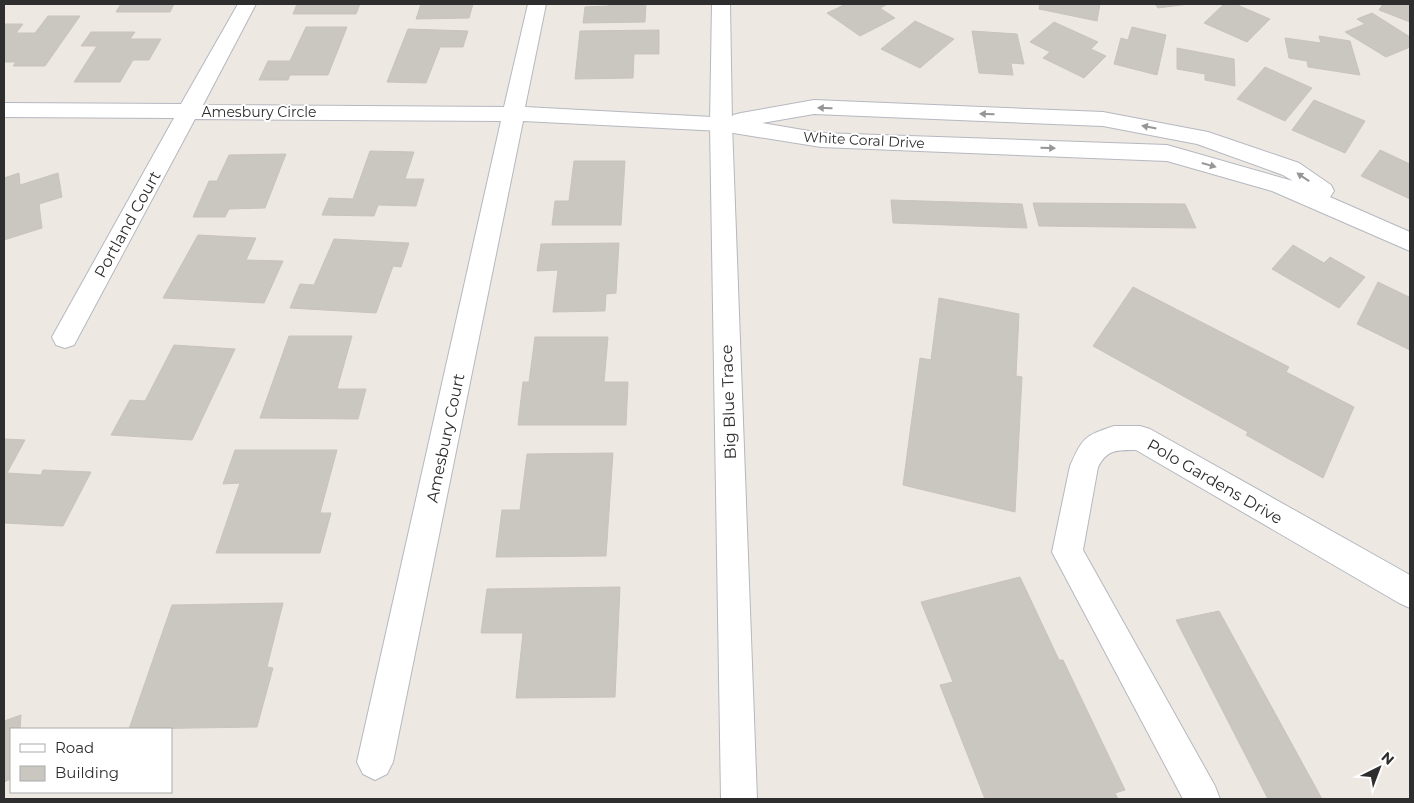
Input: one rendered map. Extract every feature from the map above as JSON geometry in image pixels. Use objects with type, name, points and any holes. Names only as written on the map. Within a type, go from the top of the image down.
[{"type":"street","name":"Portland Court","points":[[65,337],[247,4]]},
{"type":"street","points":[[514,114],[537,4]]},
{"type":"street","name":"Big Blue Trace","points":[[721,4],[721,124],[739,799]]},
{"type":"street","name":"White Coral Drive","points":[[721,124],[814,107],[1104,119],[1200,137],[1291,169],[1372,224]]},
{"type":"street","name":"Amesbury Circle","points":[[4,110],[514,114],[721,124]]},
{"type":"street","name":"Amesbury Court","points":[[375,762],[514,114]]},
{"type":"street","name":"White Coral Drive","points":[[721,124],[821,140],[1167,153],[1280,185],[1410,242]]},
{"type":"street","name":"Polo Gardens Drive","points":[[1202,799],[1067,552],[1084,466],[1094,448],[1114,438],[1140,438],[1410,592]]},
{"type":"building","points":[[121,4],[174,4],[170,12],[116,12]]},
{"type":"building","points":[[297,4],[360,4],[356,14],[293,14]]},
{"type":"building","points":[[421,4],[473,4],[469,18],[416,19]]},
{"type":"building","points":[[609,4],[646,4],[645,22],[583,23],[585,7],[608,6]]},
{"type":"building","points":[[846,4],[884,4],[886,5],[880,8],[895,18],[860,36],[827,13]]},
{"type":"building","points":[[1040,4],[1100,4],[1097,21],[1039,9]]},
{"type":"building","points":[[1155,4],[1189,4],[1158,8]]},
{"type":"building","points":[[1224,4],[1235,4],[1270,19],[1247,42],[1204,23]]},
{"type":"building","points":[[1383,4],[1410,4],[1410,22],[1379,10]]},
{"type":"building","points":[[1372,13],[1410,37],[1410,47],[1386,57],[1345,32],[1365,24],[1357,19]]},
{"type":"building","points":[[48,16],[80,16],[45,66],[13,66],[16,62],[4,62],[4,24],[23,24],[16,33],[35,33]]},
{"type":"building","points":[[915,21],[954,39],[920,68],[881,49]]},
{"type":"building","points":[[1054,22],[1098,42],[1091,49],[1106,56],[1084,78],[1043,58],[1050,52],[1030,42]]},
{"type":"building","points":[[306,27],[347,27],[328,75],[290,75],[288,80],[259,80],[268,61],[290,61]]},
{"type":"building","points":[[1132,27],[1166,35],[1157,75],[1114,64],[1121,38],[1128,40]]},
{"type":"building","points":[[408,29],[468,31],[463,47],[440,47],[426,83],[387,82]]},
{"type":"building","points":[[659,30],[659,54],[634,54],[633,78],[575,79],[580,31]]},
{"type":"building","points":[[972,31],[1017,34],[1024,64],[1011,63],[1013,75],[979,73]]},
{"type":"building","points":[[91,32],[135,32],[130,39],[161,39],[149,60],[133,60],[120,82],[74,82],[97,46],[81,46]]},
{"type":"building","points":[[1319,36],[1350,41],[1360,75],[1308,67],[1307,61],[1289,58],[1285,38],[1321,43]]},
{"type":"building","points":[[1177,48],[1234,59],[1235,86],[1205,80],[1205,74],[1177,69]]},
{"type":"building","points":[[1265,67],[1312,88],[1285,121],[1237,99]]},
{"type":"building","points":[[1314,100],[1365,121],[1345,153],[1292,130]]},
{"type":"building","points":[[1380,150],[1410,164],[1410,199],[1361,176]]},
{"type":"building","points":[[370,151],[414,152],[405,179],[424,179],[416,206],[378,205],[374,216],[322,215],[329,198],[353,199]]},
{"type":"building","points":[[286,154],[265,208],[229,209],[225,217],[193,217],[209,181],[217,181],[229,155]]},
{"type":"building","points":[[574,161],[625,161],[621,225],[552,225],[555,201],[569,201]]},
{"type":"building","points":[[19,173],[20,185],[58,173],[62,197],[39,204],[42,228],[4,240],[4,178]]},
{"type":"building","points":[[891,200],[1022,204],[1027,228],[893,223]]},
{"type":"building","points":[[1033,203],[1185,204],[1196,228],[1039,226]]},
{"type":"building","points":[[198,235],[256,238],[246,260],[283,261],[264,303],[163,298]]},
{"type":"building","points":[[334,239],[409,243],[401,267],[393,266],[376,313],[290,308],[300,284],[314,285]]},
{"type":"building","points":[[619,243],[616,293],[606,294],[605,311],[553,312],[558,270],[537,271],[541,244]]},
{"type":"building","points":[[1293,245],[1324,263],[1330,257],[1365,277],[1339,308],[1272,269]]},
{"type":"building","points":[[1378,282],[1409,297],[1410,295],[1410,350],[1357,324]]},
{"type":"building","points":[[1133,287],[1289,367],[1286,372],[1354,407],[1323,478],[1246,435],[1248,432],[1093,346]]},
{"type":"building","points":[[939,298],[1019,314],[1016,376],[1022,377],[1015,512],[903,485],[920,358],[931,360]]},
{"type":"building","points":[[289,336],[352,336],[337,389],[366,389],[358,419],[260,418]]},
{"type":"building","points":[[535,337],[608,337],[604,382],[628,382],[626,425],[518,425],[523,382],[529,382]]},
{"type":"building","points":[[174,345],[235,349],[192,440],[111,435],[130,400],[145,401]]},
{"type":"building","points":[[4,439],[25,440],[7,473],[41,475],[43,470],[91,472],[63,526],[4,523]]},
{"type":"building","points":[[235,450],[337,450],[320,513],[331,513],[320,553],[216,553],[240,483],[223,484]]},
{"type":"building","points":[[613,453],[606,556],[496,557],[502,510],[520,510],[527,454]]},
{"type":"building","points":[[1020,577],[1059,660],[1063,660],[1125,790],[1115,793],[1118,799],[985,799],[940,685],[953,682],[921,602]]},
{"type":"building","points":[[620,587],[615,697],[516,698],[523,633],[481,633],[487,589]]},
{"type":"building","points":[[283,603],[267,667],[273,668],[257,727],[129,728],[172,605]]},
{"type":"building","points":[[1219,611],[1322,799],[1268,799],[1176,620]]},
{"type":"building","points":[[21,715],[20,728],[10,728],[10,779],[4,782],[4,721]]}]
